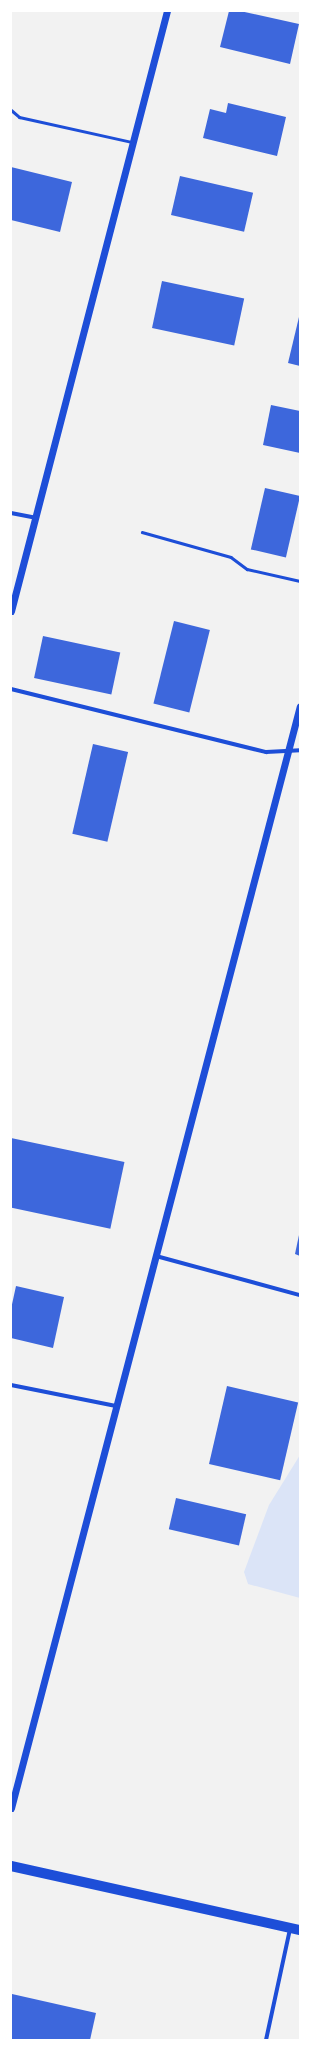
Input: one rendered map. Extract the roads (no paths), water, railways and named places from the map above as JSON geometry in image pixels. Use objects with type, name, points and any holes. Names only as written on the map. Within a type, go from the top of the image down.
[{"type":"main road","points":[[11,1866],[295,1929]]},
{"type":"street","points":[[11,611],[37,518],[167,11]]},
{"type":"street","points":[[11,512],[37,518]]},
{"type":"street","points":[[11,689],[266,752],[300,750]]},
{"type":"street","points":[[11,1808],[300,706]]},
{"type":"street","points":[[156,1256],[300,1295]]},
{"type":"street","points":[[11,1385],[116,1406]]},
{"type":"street","points":[[266,2040],[295,1929]]},
{"type":"lane","points":[[11,110],[19,117],[134,142]]}]
